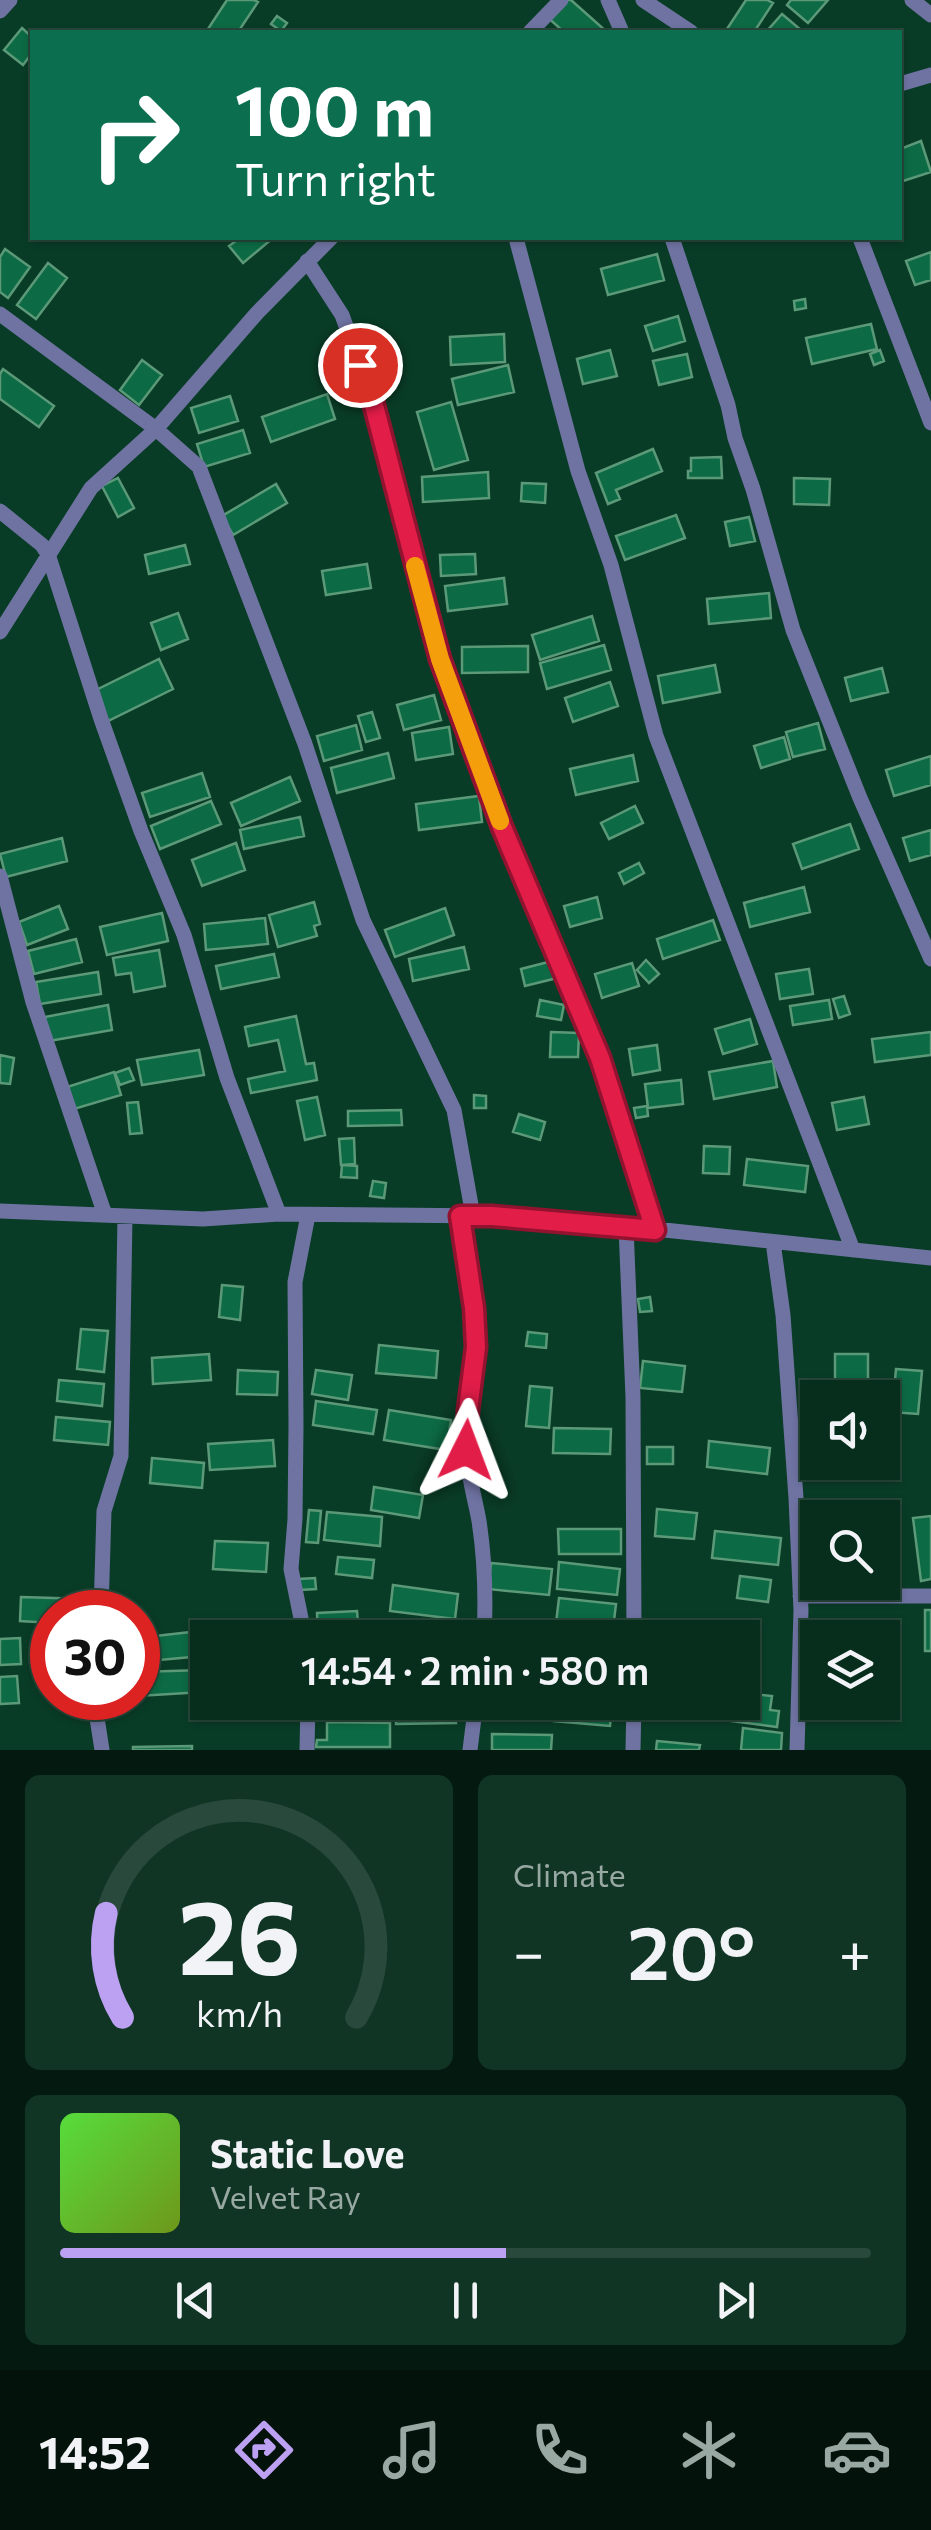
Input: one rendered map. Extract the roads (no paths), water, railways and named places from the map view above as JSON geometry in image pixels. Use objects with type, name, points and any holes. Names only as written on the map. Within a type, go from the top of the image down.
[{"type":"street","points":[[0,11],[10,0]]},
{"type":"street","points":[[532,30],[560,0]]},
{"type":"street","points":[[608,0],[621,30]]},
{"type":"street","points":[[642,0],[687,30]]},
{"type":"street","points":[[912,0],[931,15]]},
{"type":"street","points":[[902,83],[931,74]]},
{"type":"street","points":[[0,632],[91,488],[156,430],[328,240]]},
{"type":"street","points":[[517,240],[578,471],[611,565],[656,736],[853,1250]]},
{"type":"street","points":[[673,240],[728,405],[798,645],[931,959]]},
{"type":"street","points":[[861,240],[931,423]]},
{"type":"street","points":[[307,262],[342,315],[370,390],[440,659],[502,827],[600,1058],[655,1230]]},
{"type":"street","points":[[0,314],[156,430],[199,467],[305,744],[363,920],[454,1110],[476,1329],[466,1450],[484,1561],[485,1620]]},
{"type":"street","points":[[0,511],[48,554],[101,719],[184,935],[227,1078],[278,1214]]},
{"type":"street","points":[[0,876],[33,1002],[106,1215]]},
{"type":"street","points":[[0,1210],[202,1219],[278,1214],[466,1216],[626,1227],[931,1258]]},
{"type":"street","points":[[301,1620],[291,1569],[296,1426],[294,1282],[308,1215]]},
{"type":"street","points":[[102,1590],[104,1511],[121,1456],[125,1216]]},
{"type":"street","points":[[626,1227],[633,1397],[634,1620]]},
{"type":"street","points":[[773,1242],[796,1498],[800,1596],[797,1750]]},
{"type":"street","points":[[900,1596],[931,1596]]},
{"type":"street","points":[[97,1720],[102,1750]]},
{"type":"street","points":[[307,1750],[308,1720]]},
{"type":"street","points":[[470,1750],[474,1720]]},
{"type":"street","points":[[633,1750],[634,1720]]}]
